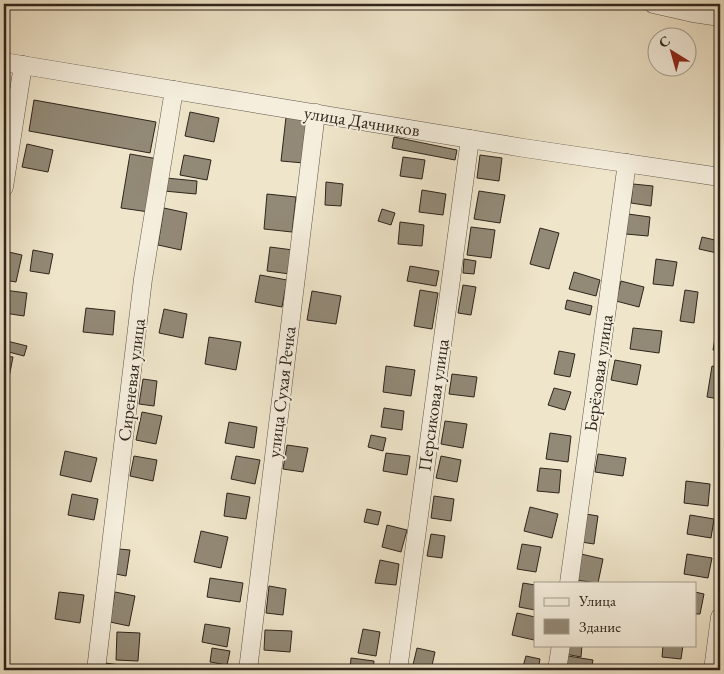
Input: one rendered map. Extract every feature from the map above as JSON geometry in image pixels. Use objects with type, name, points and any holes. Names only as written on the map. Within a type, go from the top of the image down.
[{"type":"street","points":[[653,4],[720,17]]},
{"type":"street","name":"улица Дачников","points":[[4,62],[470,139],[720,177]]},
{"type":"street","points":[[4,187],[22,65]]},
{"type":"street","name":"Сиреневая улица","points":[[96,670],[143,279],[174,90]]},
{"type":"street","name":"улица Сухая Речка","points":[[248,670],[316,114]]},
{"type":"street","name":"Персиковая улица","points":[[398,670],[470,139]]},
{"type":"street","name":"Берёзовая улица","points":[[570,582],[627,163]]},
{"type":"street","points":[[713,670],[720,617]]},
{"type":"street","points":[[557,670],[561,646]]},
{"type":"building","points":[[34,100],[156,122],[150,153],[29,131]]},
{"type":"building","points":[[190,112],[219,118],[214,142],[185,136]]},
{"type":"building","points":[[286,117],[310,120],[304,163],[281,161]]},
{"type":"building","points":[[394,137],[457,150],[455,160],[392,148]]},
{"type":"building","points":[[27,144],[53,150],[48,172],[22,167]]},
{"type":"building","points":[[130,154],[158,159],[149,212],[121,208]]},
{"type":"building","points":[[184,155],[211,160],[207,180],[180,175]]},
{"type":"building","points":[[480,155],[502,158],[499,181],[477,178]]},
{"type":"building","points":[[403,157],[425,160],[422,179],[400,176]]},
{"type":"building","points":[[166,178],[197,181],[196,194],[164,191]]},
{"type":"building","points":[[326,182],[343,184],[341,206],[325,205]]},
{"type":"building","points":[[633,184],[653,186],[651,206],[631,203]]},
{"type":"building","points":[[422,190],[446,194],[443,215],[419,212]]},
{"type":"building","points":[[479,191],[505,195],[500,223],[474,219]]},
{"type":"building","points":[[267,194],[296,197],[292,232],[264,229]]},
{"type":"building","points":[[164,208],[187,213],[181,250],[158,245]]},
{"type":"building","points":[[382,209],[395,213],[391,225],[378,221]]},
{"type":"building","points":[[628,214],[650,217],[648,236],[626,234]]},
{"type":"building","points":[[400,222],[424,225],[422,246],[398,244]]},
{"type":"building","points":[[471,227],[495,230],[491,258],[467,255]]},
{"type":"building","points":[[540,228],[559,233],[549,269],[530,264]]},
{"type":"building","points":[[702,237],[719,241],[717,253],[699,249]]},
{"type":"building","points":[[270,247],[293,250],[290,274],[267,271]]},
{"type":"building","points":[[33,250],[53,254],[49,274],[30,271]]},
{"type":"building","points":[[4,251],[22,255],[16,282],[4,280]]},
{"type":"building","points":[[464,259],[476,261],[474,274],[463,273]]},
{"type":"building","points":[[656,259],[677,262],[673,286],[653,284]]},
{"type":"building","points":[[410,266],[439,271],[436,286],[407,281]]},
{"type":"building","points":[[574,272],[600,280],[596,296],[569,289]]},
{"type":"building","points":[[260,275],[287,280],[282,307],[255,302]]},
{"type":"building","points":[[621,281],[644,287],[639,307],[616,301]]},
{"type":"building","points":[[463,285],[476,287],[471,315],[458,313]]},
{"type":"building","points":[[4,290],[27,293],[24,316],[4,313]]},
{"type":"building","points":[[420,290],[438,293],[432,329],[414,326]]},
{"type":"building","points":[[685,290],[698,292],[694,323],[680,321]]},
{"type":"building","points":[[312,291],[341,296],[336,324],[307,320]]},
{"type":"building","points":[[567,300],[592,306],[590,315],[565,309]]},
{"type":"building","points":[[86,308],[115,311],[113,335],[83,332]]},
{"type":"building","points":[[164,309],[187,314],[183,338],[159,333]]},
{"type":"building","points":[[633,328],[662,331],[659,353],[630,349]]},
{"type":"building","points":[[716,332],[720,332],[720,351],[713,350]]},
{"type":"building","points":[[209,337],[241,342],[236,370],[205,364]]},
{"type":"building","points":[[7,341],[27,346],[24,356],[5,351]]},
{"type":"building","points":[[559,351],[575,354],[570,377],[554,374]]},
{"type":"building","points":[[4,356],[13,357],[6,393],[4,393]]},
{"type":"building","points":[[615,360],[641,365],[637,385],[611,380]]},
{"type":"building","points":[[386,366],[415,370],[411,396],[383,392]]},
{"type":"building","points":[[712,366],[720,368],[720,399],[707,397]]},
{"type":"building","points":[[452,374],[477,377],[474,397],[449,394]]},
{"type":"building","points":[[143,379],[157,381],[154,406],[139,404]]},
{"type":"building","points":[[554,388],[571,392],[565,410],[548,405]]},
{"type":"building","points":[[384,408],[404,411],[402,430],[381,427]]},
{"type":"building","points":[[142,412],[162,416],[156,444],[136,440]]},
{"type":"building","points":[[445,421],[467,424],[463,448],[441,444]]},
{"type":"building","points":[[229,422],[257,427],[254,448],[225,443]]},
{"type":"building","points":[[550,433],[571,436],[568,462],[546,459]]},
{"type":"building","points":[[371,435],[386,438],[383,451],[368,447]]},
{"type":"building","points":[[287,445],[308,448],[303,472],[283,469]]},
{"type":"building","points":[[65,451],[97,458],[91,482],[60,475]]},
{"type":"building","points":[[386,453],[410,456],[407,475],[383,471]]},
{"type":"building","points":[[598,454],[626,458],[623,476],[595,472]]},
{"type":"building","points":[[134,456],[157,460],[153,481],[130,476]]},
{"type":"building","points":[[236,456],[260,460],[255,484],[231,479]]},
{"type":"building","points":[[441,456],[461,460],[457,482],[436,478]]},
{"type":"building","points":[[540,468],[561,470],[559,493],[537,491]]},
{"type":"building","points":[[686,481],[710,484],[708,506],[684,503]]},
{"type":"building","points":[[227,493],[250,497],[246,519],[224,516]]},
{"type":"building","points":[[72,494],[98,499],[94,520],[68,515]]},
{"type":"building","points":[[434,496],[454,499],[451,521],[431,518]]},
{"type":"building","points":[[530,507],[558,514],[552,538],[524,531]]},
{"type":"building","points":[[367,509],[381,512],[378,525],[364,522]]},
{"type":"building","points":[[586,514],[598,516],[594,544],[581,542]]},
{"type":"building","points":[[690,515],[714,519],[711,538],[687,534]]},
{"type":"building","points":[[387,525],[407,530],[401,552],[382,547]]},
{"type":"building","points":[[201,531],[228,537],[221,568],[194,562]]},
{"type":"building","points":[[431,534],[445,536],[442,558],[427,556]]},
{"type":"building","points":[[522,544],[541,547],[536,572],[517,569]]},
{"type":"building","points":[[119,549],[130,550],[126,576],[116,574]]},
{"type":"building","points":[[581,554],[603,559],[598,582],[575,580]]},
{"type":"building","points":[[687,554],[712,558],[708,578],[684,574]]},
{"type":"building","points":[[380,560],[399,564],[396,585],[375,583]]},
{"type":"building","points":[[210,578],[243,583],[240,602],[207,597]]},
{"type":"building","points":[[523,583],[534,585],[534,610],[519,607]]},
{"type":"building","points":[[269,586],[286,589],[283,615],[266,613]]},
{"type":"building","points":[[59,592],[84,595],[80,623],[55,619]]},
{"type":"building","points":[[115,592],[135,596],[129,626],[110,622]]},
{"type":"building","points":[[696,592],[704,594],[700,614],[696,614]]},
{"type":"building","points":[[517,613],[534,617],[534,640],[512,635]]},
{"type":"building","points":[[205,624],[230,628],[227,647],[202,642]]},
{"type":"building","points":[[363,629],[380,632],[376,656],[358,653]]},
{"type":"building","points":[[265,630],[292,631],[290,652],[264,650]]},
{"type":"building","points":[[117,632],[140,633],[138,661],[116,660]]},
{"type":"building","points":[[566,646],[582,646],[581,657],[565,654]]},
{"type":"building","points":[[663,646],[683,646],[681,659],[662,657]]},
{"type":"building","points":[[212,648],[230,651],[227,665],[210,662]]},
{"type":"building","points":[[417,648],[435,652],[431,670],[412,669]]},
{"type":"building","points":[[526,656],[540,659],[538,670],[522,670]]},
{"type":"building","points":[[568,656],[593,660],[591,670],[565,670]]},
{"type":"building","points":[[351,658],[374,661],[373,670],[350,670]]},
{"type":"building","points":[[105,663],[120,665],[120,670],[104,670]]}]
